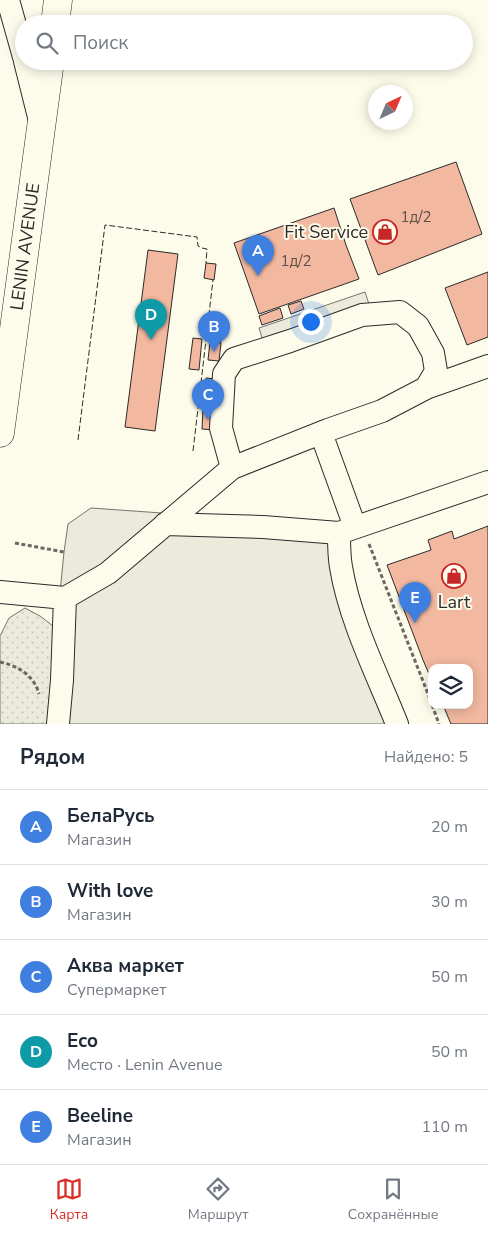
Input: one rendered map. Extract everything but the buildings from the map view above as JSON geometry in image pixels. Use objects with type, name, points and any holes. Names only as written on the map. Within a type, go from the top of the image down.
[{"type":"main road","points":[[56,15],[58,0]]},
{"type":"main road","name":"LENIN AVENUE","points":[[0,433],[49,70]]},
{"type":"lane","points":[[8,0],[15,25]]},
{"type":"lane","points":[[27,70],[42,128]]},
{"type":"lane","points":[[232,468],[221,428],[224,374],[234,359],[362,315],[400,312],[418,326],[433,352],[436,370],[426,388]]},
{"type":"lane","points":[[0,592],[65,598],[108,573],[232,468],[382,411],[426,388],[488,366]]},
{"type":"lane","points":[[322,433],[352,528],[340,565],[347,596],[397,724]]},
{"type":"lane","points":[[165,524],[352,528],[488,482]]},
{"type":"lane","points":[[58,724],[62,680],[65,598]]},
{"type":"path","points":[[352,528],[428,696]]},
{"type":"path","points":[[15,542],[64,552]]},
{"type":"path","points":[[0,662],[10,664],[27,673],[37,686],[40,701]]},
{"type":"path","points":[[434,709],[440,724]]},
{"type":"shaded area","points":[[365,292],[369,304],[263,341],[259,328]]},
{"type":"shaded area","points":[[91,508],[332,525],[397,724],[51,724],[55,643],[68,524]]},
{"type":"shaded area","points":[[25,608],[53,626],[51,724],[0,724],[0,636],[9,618]]},
{"type":"fence","points":[[78,440],[105,225],[197,237],[198,246],[207,249],[206,263]]},
{"type":"fence","points":[[193,451],[213,280]]},
{"type":"place","name":"Fit Service","points":[[385,232]]},
{"type":"place","name":"БелаРусь","points":[[258,276]]},
{"type":"place","name":"Eco","points":[[151,340]]},
{"type":"place","name":"With love","points":[[214,352]]},
{"type":"place","name":"Аква маркет","points":[[208,420]]},
{"type":"place","name":"Lart","points":[[454,576]]},
{"type":"place","name":"Beeline","points":[[415,623]]}]
